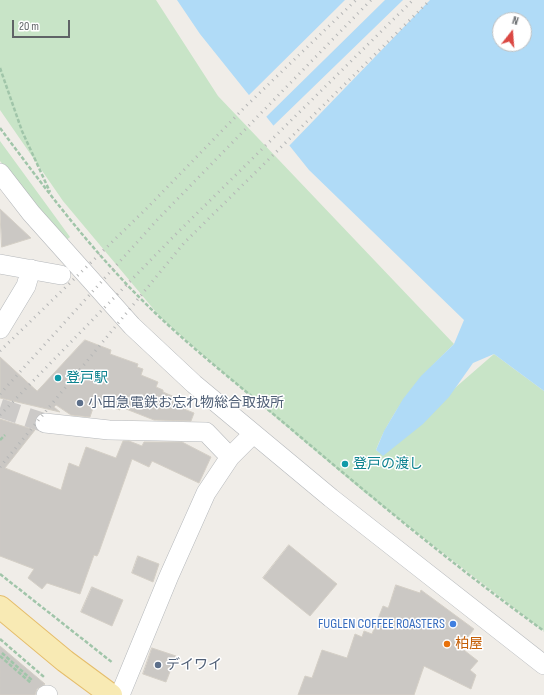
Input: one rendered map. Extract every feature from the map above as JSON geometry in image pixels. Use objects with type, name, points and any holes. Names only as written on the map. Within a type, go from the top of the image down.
[{"type":"main road","points":[[0,607],[65,661],[111,695]]},
{"type":"street","points":[[0,173],[31,213],[132,326],[194,384],[418,568],[544,665]]},
{"type":"street","points":[[0,264],[61,275]]},
{"type":"street","points":[[0,329],[26,286],[31,269]]},
{"type":"street","points":[[45,423],[108,430],[206,432],[230,457]]},
{"type":"street","points":[[120,695],[169,576],[206,493],[230,457],[253,434]]},
{"type":"path","points":[[0,68],[22,131],[52,198]]},
{"type":"path","points":[[0,128],[52,198],[120,277],[165,322],[363,491],[544,631]]},
{"type":"path","points":[[0,440],[5,435]]},
{"type":"path","points":[[0,574],[118,667]]},
{"type":"path","points":[[0,639],[44,690]]},
{"type":"path","points":[[1,654],[44,690]]},
{"type":"path","points":[[1,654],[44,690]]},
{"type":"green space","points":[[0,0],[156,0],[218,96],[454,344],[409,392],[383,434],[376,450],[380,453],[494,354],[544,391],[544,631],[363,491],[161,318],[63,201],[0,110]]},
{"type":"green space","points":[[0,141],[70,237],[64,242],[0,161]]},
{"type":"water","points":[[177,0],[544,0],[544,391],[494,354],[473,363],[449,397],[423,424],[383,456],[376,450],[384,431],[403,399],[421,376],[454,344],[464,320],[309,170],[200,34]]},
{"type":"pier","points":[[345,0],[385,0],[265,118],[248,96]]},
{"type":"pier","points":[[403,0],[430,0],[288,147],[272,127]]},
{"type":"building","points":[[0,209],[31,238],[2,247]]},
{"type":"building","points":[[85,340],[111,350],[110,354],[138,364],[137,367],[143,369],[141,375],[158,382],[156,387],[177,398],[175,403],[194,413],[191,421],[154,420],[121,407],[120,410],[95,402],[90,417],[71,415],[56,405],[54,407],[60,412],[0,398],[0,357],[37,391]]},
{"type":"building","points":[[0,419],[35,430],[5,468],[61,490],[69,463],[79,467],[86,447],[116,458],[123,441],[129,441],[142,446],[144,442],[182,442],[211,457],[199,483],[152,461],[149,467],[132,459],[99,552],[97,556],[94,555],[80,594],[47,583],[42,589],[28,578],[34,569],[0,556]]},
{"type":"building","points":[[289,545],[337,584],[310,616],[263,578]]},
{"type":"building","points":[[138,556],[159,564],[153,582],[132,573]]},
{"type":"building","points":[[396,585],[420,593],[421,590],[474,629],[460,647],[478,661],[470,670],[476,675],[471,689],[424,666],[414,695],[298,695],[305,676],[312,678],[322,650],[347,658],[355,634],[362,637],[364,631],[372,634],[383,606],[388,608]]},
{"type":"building","points":[[92,587],[123,600],[112,626],[81,612]]},
{"type":"building","points":[[0,646],[45,684],[37,689],[35,695],[0,695]]},
{"type":"building","points":[[152,648],[176,656],[166,682],[143,674]]},
{"type":"tunnel","points":[[0,408],[45,423]]},
{"type":"railway","points":[[0,351],[147,208],[245,107],[356,0]]},
{"type":"railway","points":[[0,394],[159,218],[371,0]]},
{"type":"railway","points":[[0,415],[175,235],[413,0]]},
{"type":"railway","points":[[0,467],[184,243],[430,0]]},
{"type":"place","name":"登戸駅","points":[[58,378]]},
{"type":"place","name":"小田急電鉄お忘れ物総合取扱所","points":[[80,403]]},
{"type":"place","name":"登戸の渡し","points":[[345,464]]},
{"type":"place","name":"FUGLEN COFFEE ROASTERS","points":[[453,624]]},
{"type":"place","name":"柏屋","points":[[447,644]]},
{"type":"place","name":"デイワイ","points":[[158,665]]}]
